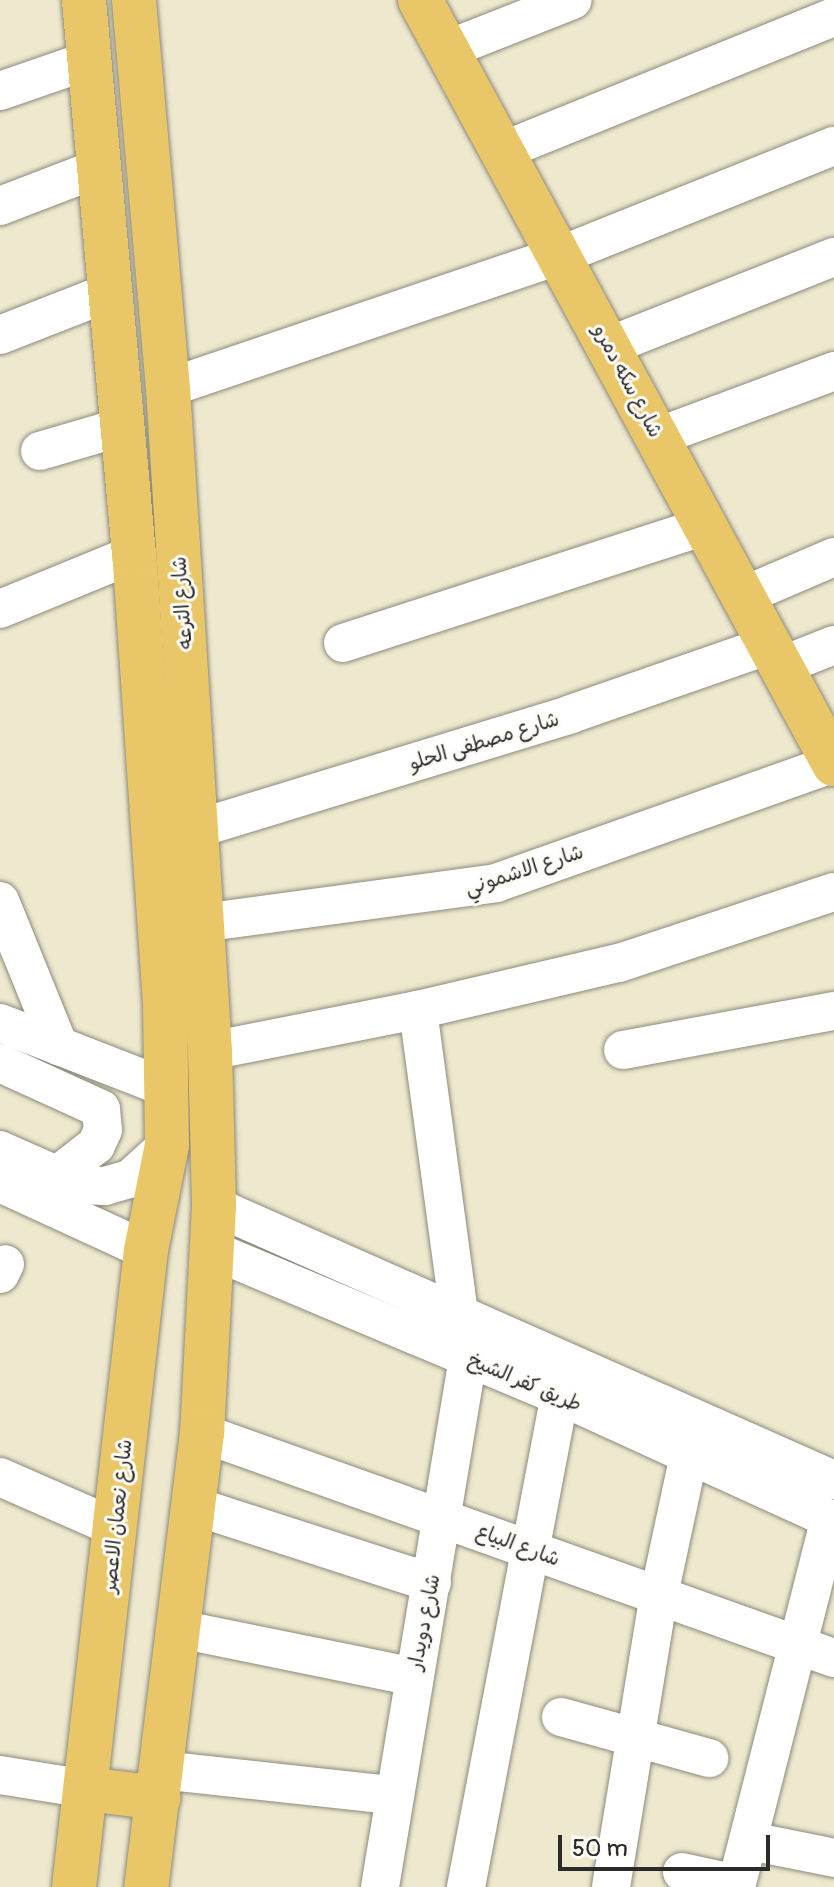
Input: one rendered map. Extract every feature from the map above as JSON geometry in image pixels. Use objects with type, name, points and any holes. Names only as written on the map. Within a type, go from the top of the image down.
[{"type":"main road","points":[[84,0],[134,554],[167,1088],[167,1145]]},
{"type":"main road","name":"شارع الترعه","points":[[134,0],[168,388],[210,1051],[214,1206]]},
{"type":"main road","name":"شارع سكه دمرو","points":[[420,0],[561,255],[834,764]]},
{"type":"main road","points":[[146,755],[191,749]]},
{"type":"main road","name":"شارع نعمان الاعصر","points":[[74,1887],[146,1250],[167,1145]]},
{"type":"main road","points":[[146,1887],[202,1433],[214,1206]]},
{"type":"main road","points":[[87,1789],[160,1784]]},
{"type":"street","points":[[446,50],[573,0]]},
{"type":"street","points":[[502,151],[834,17]]},
{"type":"street","points":[[0,91],[90,60]]},
{"type":"street","points":[[168,388],[561,255],[834,146]]},
{"type":"street","points":[[0,206],[99,168]]},
{"type":"street","points":[[609,346],[834,257]]},
{"type":"street","points":[[0,335],[110,292]]},
{"type":"street","points":[[657,437],[834,371]]},
{"type":"street","points":[[40,451],[122,427]]},
{"type":"street","points":[[343,643],[705,526]]},
{"type":"street","points":[[0,609],[134,554]]},
{"type":"street","points":[[743,596],[834,557]]},
{"type":"street","name":"شارع مصطفى الحلو","points":[[196,829],[775,655],[834,645]]},
{"type":"street","name":"شارع الاشموني","points":[[202,923],[496,883],[834,764]]},
{"type":"street","points":[[210,1051],[418,1010],[619,963],[834,892]]},
{"type":"street","points":[[0,901],[59,1046]]},
{"type":"street","points":[[418,1010],[459,1315]]},
{"type":"street","points":[[623,1050],[834,1011]]},
{"type":"street","points":[[0,1023],[167,1088]]},
{"type":"street","points":[[0,1063],[101,1109],[103,1130],[96,1145],[56,1176]]},
{"type":"street","points":[[0,1150],[79,1185],[105,1186],[130,1179],[167,1145]]},
{"type":"street","points":[[0,1183],[146,1250]]},
{"type":"street","name":"طريق كفر الشيخ","points":[[214,1206],[834,1480]]},
{"type":"street","name":"طريق كفر الشيخ","points":[[212,1250],[560,1396],[832,1520]]},
{"type":"street","name":"شارع دويدار","points":[[380,1887],[392,1795],[444,1519],[468,1358]]},
{"type":"street","points":[[466,1887],[560,1396]]},
{"type":"street","name":"شارع البياع","points":[[202,1433],[817,1652]]},
{"type":"street","points":[[611,1887],[659,1595],[689,1455]]},
{"type":"street","points":[[0,1477],[116,1528]]},
{"type":"street","points":[[194,1506],[432,1583]]},
{"type":"street","points":[[682,1872],[736,1886],[817,1652],[832,1520]]},
{"type":"street","points":[[179,1629],[414,1677]]},
{"type":"street","points":[[561,1717],[709,1758]]},
{"type":"street","points":[[0,1775],[87,1789]]},
{"type":"street","points":[[160,1784],[392,1795]]},
{"type":"street","points":[[750,1841],[834,1858]]}]
